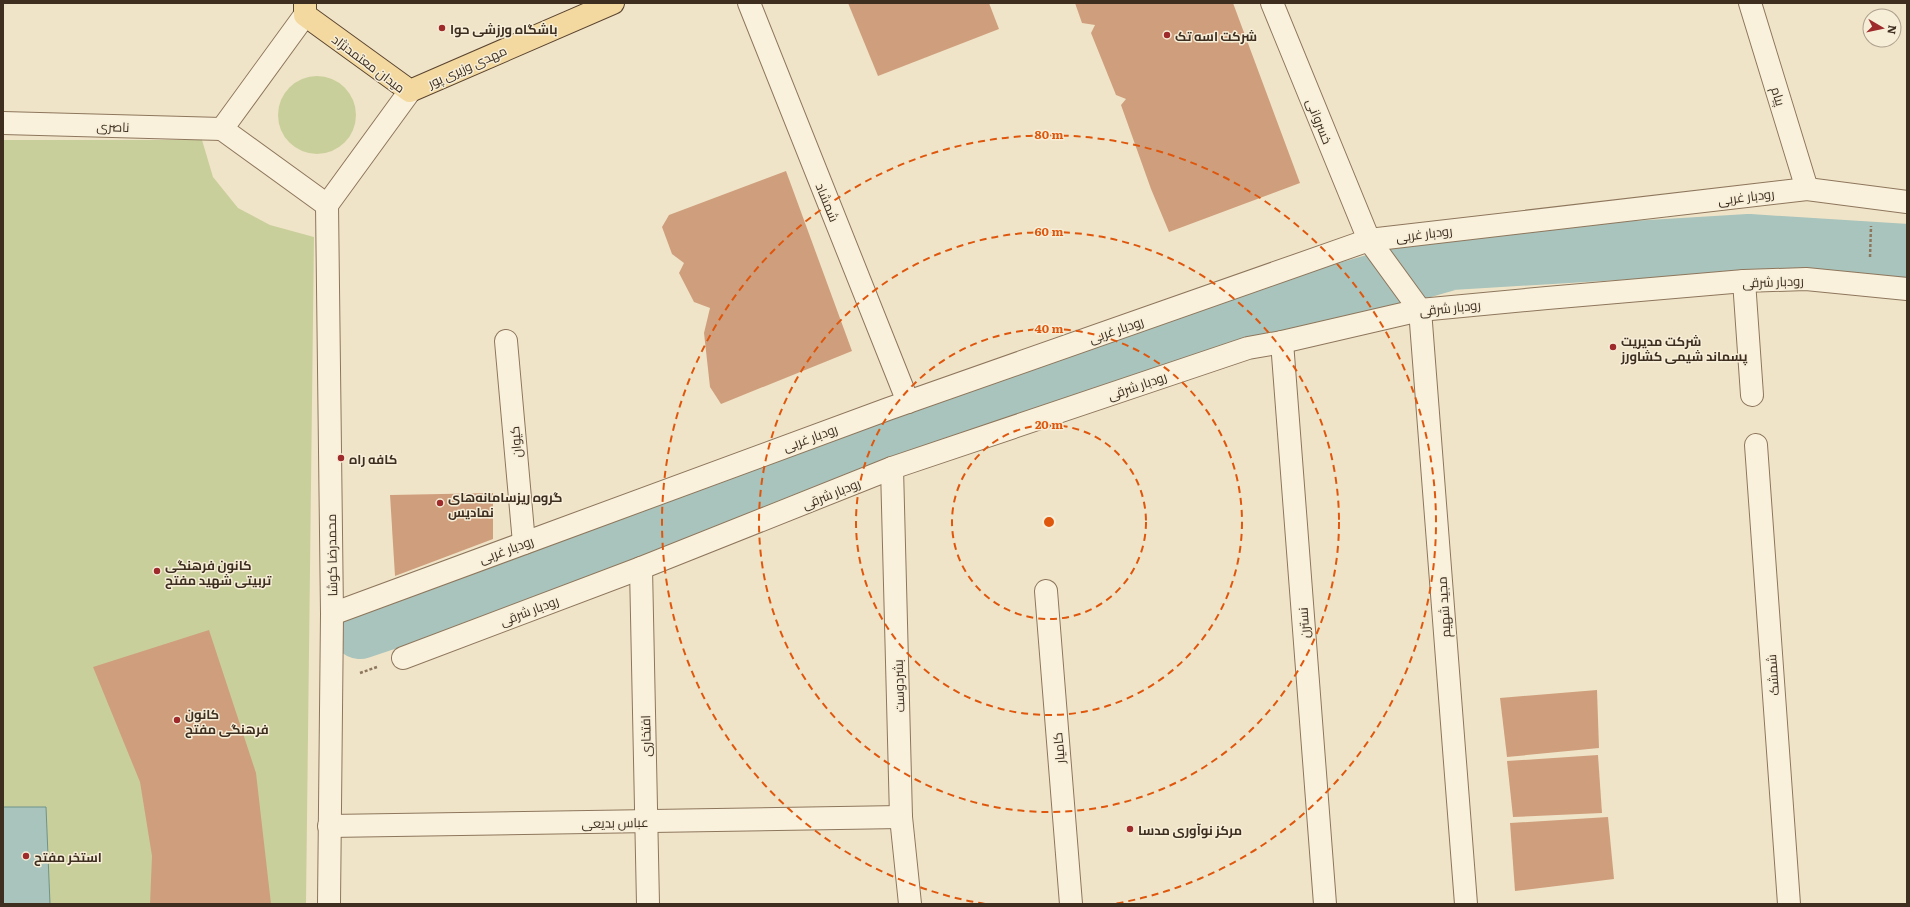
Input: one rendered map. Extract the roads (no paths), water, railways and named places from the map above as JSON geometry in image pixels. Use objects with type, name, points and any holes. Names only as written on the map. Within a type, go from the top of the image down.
[{"type":"main road","name":"مهدی وزیری پور","points":[[410,91],[613,3]]},
{"type":"main road","name":"میدان معتمدنژاد","points":[[305,9],[410,91]]},
{"type":"street","name":"شمشاد","points":[[748,3],[908,402]]},
{"type":"street","name":"خسروانی","points":[[1272,3],[1369,240],[1420,310]]},
{"type":"street","name":"پیام","points":[[1750,3],[1807,190]]},
{"type":"street","name":"میدان معتمدنژاد","points":[[222,129],[305,9]]},
{"type":"street","name":"میدان معتمدنژاد","points":[[327,205],[410,91]]},
{"type":"street","name":"ناصری","points":[[3,124],[222,129]]},
{"type":"street","points":[[222,129],[327,205]]},
{"type":"street","name":"رودبار غربی","points":[[332,614],[524,542],[908,402],[1369,240],[1807,190],[1907,202]]},
{"type":"street","name":"محمدرضا کوشا","points":[[327,205],[332,614],[328,904]]},
{"type":"street","name":"رودبار شرقی","points":[[403,658],[641,568],[892,468],[1248,348],[1282,342],[1420,310],[1744,281],[1806,279],[1907,289]]},
{"type":"street","points":[[1744,281],[1752,395]]},
{"type":"street","name":"مجید شهیم","points":[[1420,310],[1466,904]]},
{"type":"street","name":"کیوان","points":[[506,341],[524,542]]},
{"type":"street","name":"نسترن","points":[[1282,342],[1325,904]]},
{"type":"street","name":"شمشک","points":[[1756,445],[1789,904]]},
{"type":"street","name":"بشردوست","points":[[892,468],[901,817],[910,904]]},
{"type":"street","name":"افتخاری","points":[[641,568],[648,904]]},
{"type":"street","name":"کامیار","points":[[1046,591],[1071,904]]},
{"type":"street","name":"عباس بدیعی","points":[[329,826],[901,817]]},
{"type":"water","name":"استخر مفتح","points":[[3,807],[46,807],[50,904],[3,904]]},
{"type":"waterway","points":[[360,630],[771,492],[1161,344],[1451,261],[1749,243],[1907,253]]},
{"type":"place","name":"باشگاه ورزشی حوا","points":[[442,28]]},
{"type":"place","name":"شرکت اسه تک","points":[[1167,35]]},
{"type":"place","name":"شرکت مدیریت پسماند شیمی کشاورز","points":[[1613,347]]},
{"type":"place","name":"کافه راه","points":[[341,458]]},
{"type":"place","name":"گروه ریزسامانه‌های نمادیس","points":[[440,503]]},
{"type":"place","name":"کانون فرهنگی تربیتی شهید مفتح","points":[[157,571]]},
{"type":"place","name":"کانون فرهنگی مفتح","points":[[177,720]]},
{"type":"place","name":"مرکز نوآوری مدسا","points":[[1130,829]]},
{"type":"place","name":"استخر مفتح","points":[[26,856]]}]
